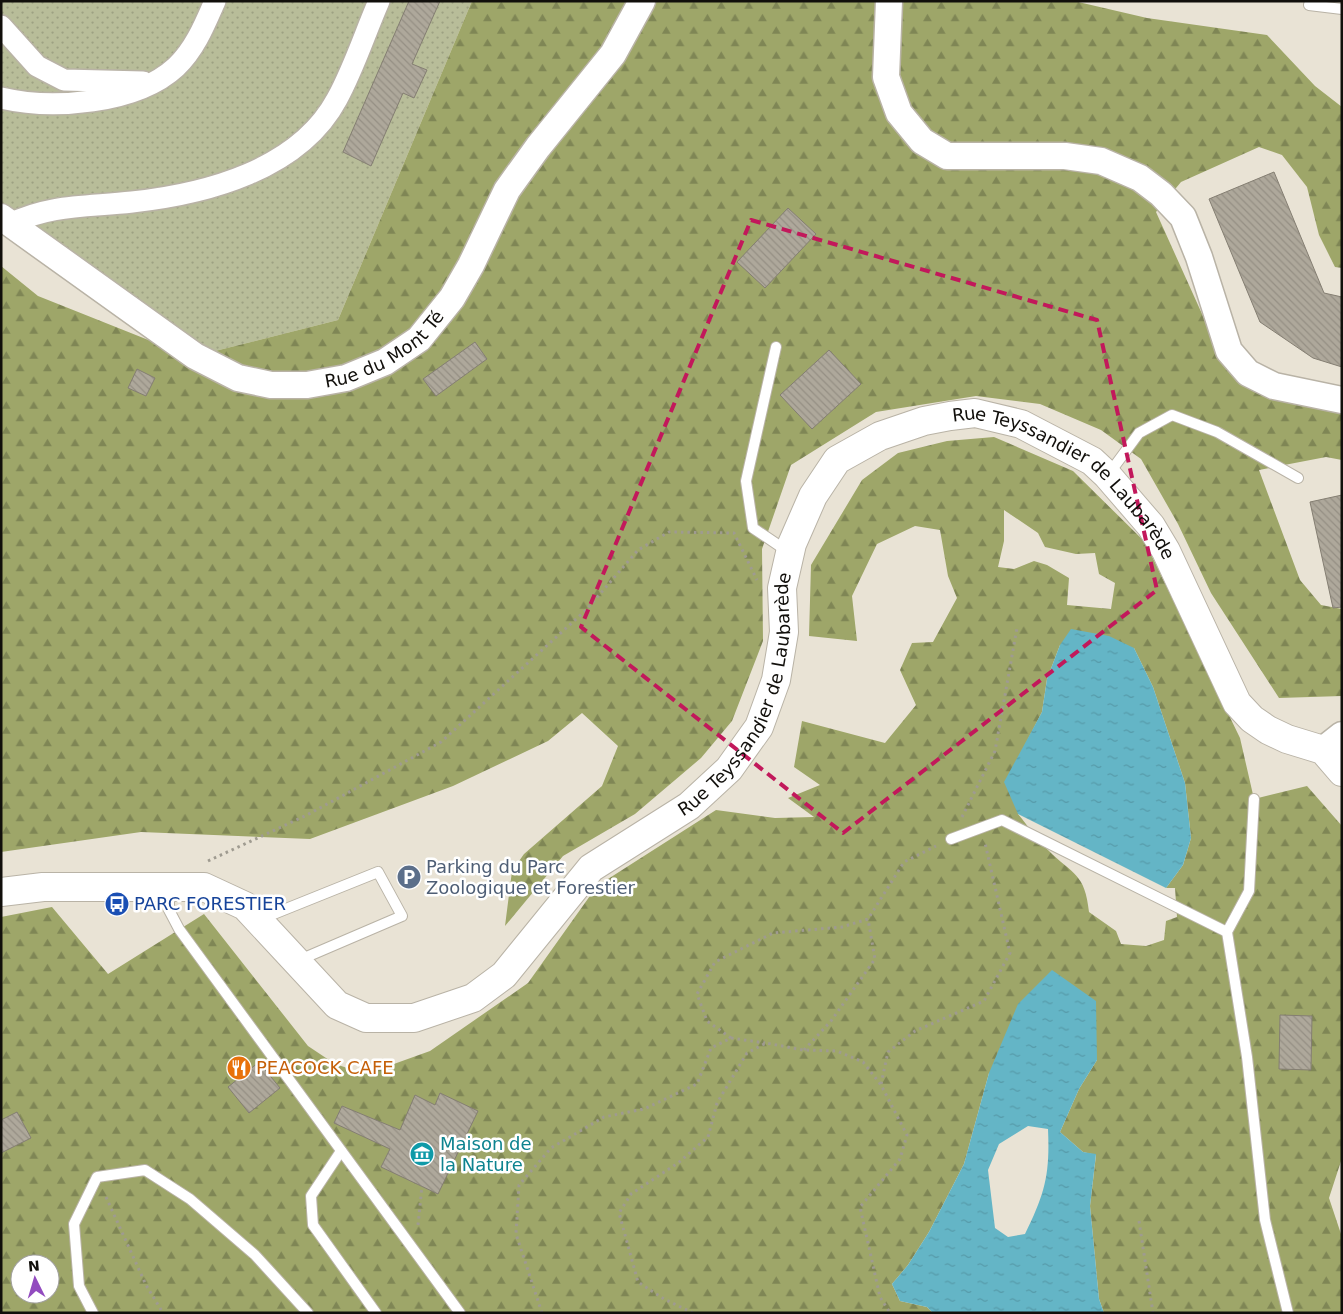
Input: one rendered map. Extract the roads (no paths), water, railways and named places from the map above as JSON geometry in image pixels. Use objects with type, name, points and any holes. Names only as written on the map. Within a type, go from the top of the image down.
[{"type":"main road","name":"Rue Teyssandier de Laubarède","points":[[1,892],[43,887],[204,886],[245,906],[337,1005],[366,1018],[414,1018],[473,998],[504,975],[590,868],[689,806],[729,769],[759,727],[776,680],[784,632],[782,588],[790,553],[813,496],[837,460],[880,436],[924,421],[975,413],[1020,424],[1092,461],[1107,475],[1151,526],[1166,551],[1237,703],[1252,719],[1268,730],[1287,739],[1332,743]]},
{"type":"main road","points":[[1332,743],[1342,772]]},
{"type":"street","points":[[1,98],[19,102],[72,105],[116,97],[153,82],[176,67],[200,35],[216,1]]},
{"type":"street","points":[[6,221],[57,208],[132,202],[183,194],[232,181],[271,164],[310,135],[337,100],[378,1]]},
{"type":"street","name":"Rue du Mont Té","points":[[6,221],[196,356],[238,378],[271,385],[307,385],[346,378],[385,362],[420,339],[452,298],[471,266],[507,190],[538,147],[613,54],[642,1]]},
{"type":"street","points":[[889,1],[886,77],[899,113],[922,141],[947,156],[1065,156],[1101,161],[1140,178],[1161,194],[1183,218],[1199,256],[1229,351],[1248,373],[1274,386],[1342,400]]},
{"type":"street","points":[[1,26],[37,66],[64,80],[153,82]]},
{"type":"lane","points":[[1310,1],[1309,5],[1342,10]]},
{"type":"lane","points":[[776,347],[746,481],[753,528],[790,553]]},
{"type":"lane","points":[[1107,475],[1139,433],[1172,415],[1217,432],[1298,478]]},
{"type":"lane","points":[[1254,799],[1249,891],[1227,932],[1247,1057],[1265,1220],[1288,1313]]},
{"type":"lane","points":[[951,839],[1002,820],[1227,932]]},
{"type":"lane","points":[[258,921],[378,872],[402,916],[296,961]]},
{"type":"lane","points":[[170,885],[169,910],[179,929],[460,1313]]},
{"type":"lane","points":[[341,1151],[311,1196],[313,1225],[376,1313]]},
{"type":"lane","points":[[93,1313],[80,1286],[74,1224],[97,1177],[145,1170],[190,1199],[256,1255],[308,1313]]},
{"type":"water","points":[[1071,629],[1109,636],[1134,648],[1153,687],[1185,783],[1191,838],[1183,865],[1166,888],[1018,814],[1004,782],[1042,712],[1047,679],[1060,645]]},
{"type":"water","points":[[1052,970],[1096,1001],[1097,1060],[1079,1089],[1060,1132],[1083,1152],[1096,1154],[1090,1206],[1099,1299],[1104,1313],[933,1313],[927,1307],[900,1301],[892,1284],[908,1265],[929,1232],[964,1164],[989,1073],[1018,1004]],"holes":[[[1028,1126],[1048,1129],[1047,1172],[1042,1195],[1025,1234],[1008,1237],[995,1228],[988,1170],[999,1144]]]},
{"type":"place","name":"Parking du Parc Zoologique et Forestier","points":[[409,877]]},
{"type":"place","name":"PARC FORESTIER","points":[[117,904]]},
{"type":"place","name":"PEACOCK CAFE","points":[[239,1068]]},
{"type":"place","name":"Maison de la Nature","points":[[422,1154]]}]
